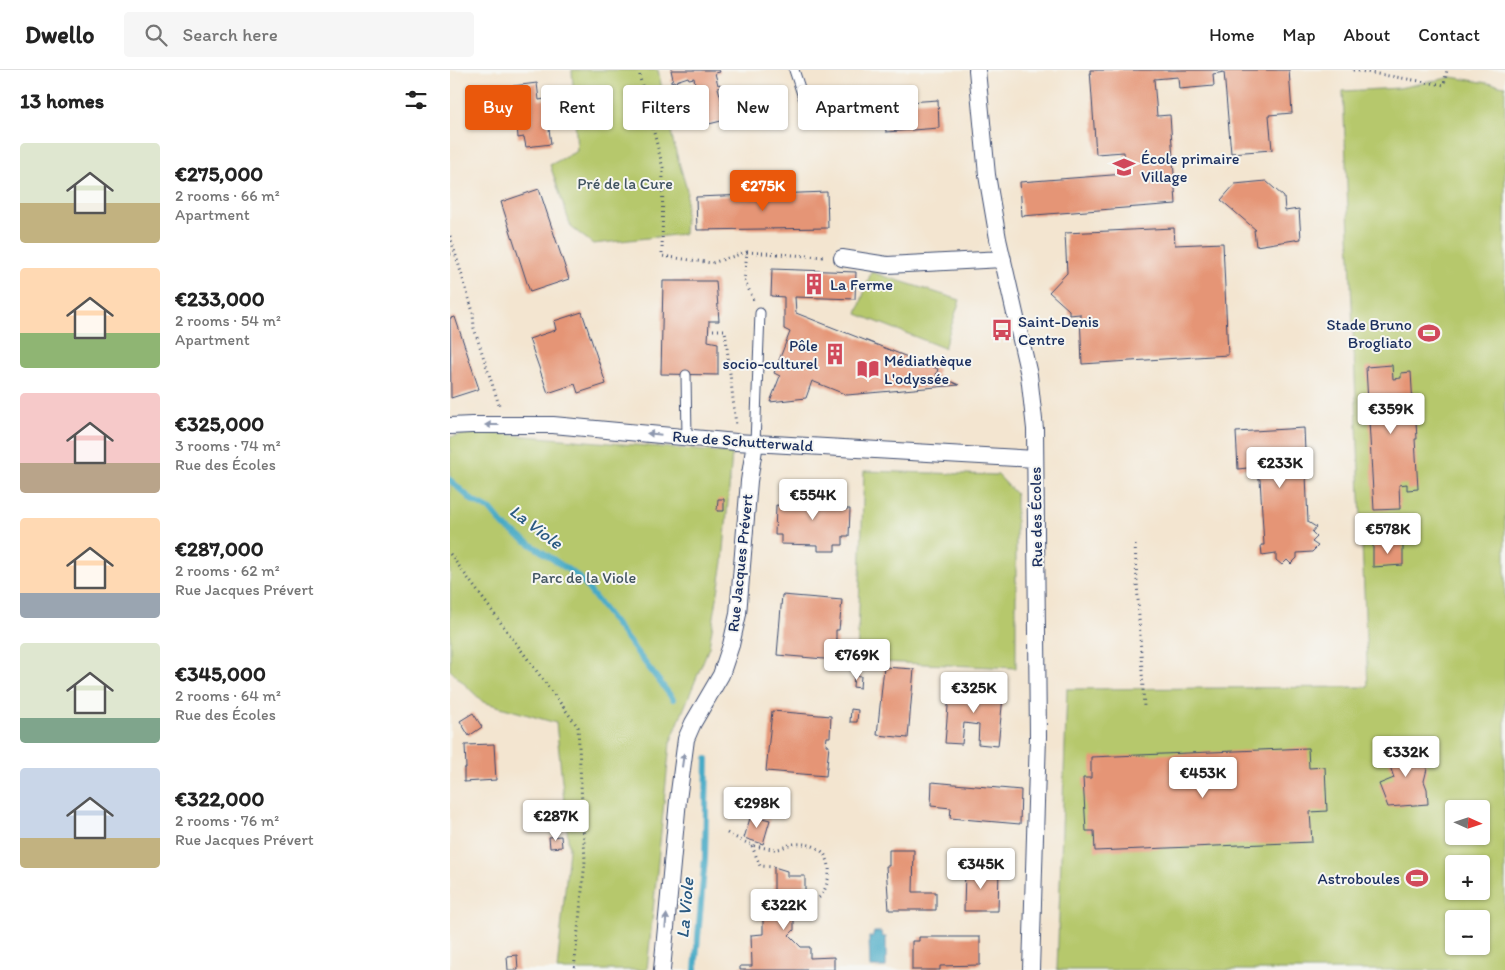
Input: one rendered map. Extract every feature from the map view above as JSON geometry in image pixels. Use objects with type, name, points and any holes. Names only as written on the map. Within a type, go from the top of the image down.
[{"type":"street","name":"Rue des Écoles","points":[[977,70],[987,175],[998,239],[1033,400],[1036,459],[1038,736],[1031,970]]},
{"type":"street","points":[[842,258],[887,265],[1003,259]]},
{"type":"street","name":"Rue de Schutterwald","points":[[450,426],[553,425],[754,443],[1036,459]]},
{"type":"street","name":"Rue Jacques Prévert","points":[[662,970],[678,800],[686,739],[692,723],[721,675],[731,645],[738,614],[754,443]]},
{"type":"lane","points":[[794,70],[799,85]]},
{"type":"lane","points":[[754,443],[760,313]]},
{"type":"lane","points":[[686,374],[687,438]]},
{"type":"path","points":[[640,70],[640,78],[664,168],[662,256],[712,262],[747,252],[842,258]]},
{"type":"path","points":[[1353,70],[1444,85],[1447,70]]},
{"type":"path","points":[[450,236],[473,312],[474,328],[502,413]]},
{"type":"path","points":[[747,252],[744,280],[760,313]]},
{"type":"path","points":[[450,254],[455,253]]},
{"type":"path","points":[[708,330],[725,330],[736,429]]},
{"type":"path","points":[[1135,545],[1144,707]]},
{"type":"path","points":[[450,554],[578,727],[585,861],[574,970]]},
{"type":"path","points":[[727,833],[752,846],[778,849],[791,844],[806,844],[819,848],[828,858],[827,885],[822,896],[814,900],[805,898]]},
{"type":"path","points":[[752,846],[760,866],[774,867]]},
{"type":"green space","name":"Pré de la Cure","points":[[572,70],[658,70],[661,85],[623,85],[623,130],[671,130],[687,190],[684,234],[593,244],[571,227],[550,165],[577,151],[576,130],[613,130],[613,85],[573,85]]},
{"type":"green space","name":"Stade Bruno Brogliato","points":[[1452,77],[1505,86],[1505,970],[1057,970],[1067,689],[1368,687],[1343,91],[1399,88]]},
{"type":"green space","points":[[871,272],[960,300],[944,348],[857,314]]},
{"type":"green space","name":"Parc de la Viole","points":[[477,432],[732,453],[723,562],[709,647],[670,743],[647,970],[557,970],[569,849],[556,723],[483,702],[450,670],[450,437]]},
{"type":"green space","points":[[864,471],[998,475],[1016,494],[1016,668],[857,661]]},
{"type":"water","points":[[874,932],[881,932],[883,937],[886,937],[886,967],[870,967],[869,937],[872,937]]},
{"type":"building","points":[[671,70],[719,70],[720,72],[715,73],[718,85],[720,85],[718,88],[719,122],[709,124],[709,85],[695,85],[694,78],[689,79],[688,77],[676,81],[677,83],[671,82],[673,79]]},
{"type":"building","points":[[1090,70],[1289,70],[1292,113],[1269,115],[1272,150],[1231,153],[1224,72],[1213,74],[1214,86],[1179,89],[1178,77],[1154,79],[1157,116],[1170,115],[1176,204],[1022,216],[1020,182],[1125,174],[1124,152],[1096,154]]},
{"type":"building","points":[[537,83],[539,100],[541,100],[541,130],[549,130],[551,144],[526,147],[524,137],[518,138],[517,130],[531,130],[531,85],[521,85]]},
{"type":"building","points":[[938,100],[939,128],[918,130],[918,101]]},
{"type":"building","points":[[886,130],[912,130],[886,132]]},
{"type":"building","points":[[1266,181],[1284,197],[1285,211],[1299,209],[1301,239],[1256,246],[1254,230],[1256,230],[1221,200],[1235,184]]},
{"type":"building","points":[[539,189],[569,279],[530,292],[501,202]]},
{"type":"building","points":[[827,192],[828,228],[697,230],[696,197]]},
{"type":"building","points":[[1174,228],[1175,245],[1223,243],[1228,355],[1082,364],[1080,314],[1069,315],[1069,310],[1049,292],[1067,273],[1065,233]]},
{"type":"building","name":"Pôle socio-culturel","points":[[772,269],[856,272],[855,299],[795,297],[796,313],[938,369],[936,375],[959,385],[847,395],[812,381],[806,398],[770,402],[780,376],[774,373],[790,332],[784,329],[784,297],[771,296]]},
{"type":"building","points":[[663,281],[716,281],[719,321],[709,321],[708,341],[718,343],[718,375],[661,374]]},
{"type":"building","points":[[582,312],[606,384],[578,393],[575,384],[548,393],[529,339],[556,330],[554,321]]},
{"type":"building","points":[[455,317],[479,389],[451,398],[450,318]]},
{"type":"building","points":[[1392,365],[1393,379],[1401,378],[1401,373],[1411,372],[1414,422],[1416,422],[1417,439],[1415,439],[1418,489],[1407,490],[1407,484],[1399,485],[1400,509],[1374,510],[1366,367]]},
{"type":"building","points":[[1304,428],[1308,522],[1316,527],[1312,532],[1317,537],[1312,542],[1318,546],[1312,552],[1297,553],[1297,558],[1291,564],[1287,560],[1282,565],[1276,560],[1276,553],[1262,555],[1261,545],[1264,545],[1260,479],[1258,479],[1257,467],[1238,469],[1236,432]]},
{"type":"building","points":[[825,492],[837,492],[837,498],[844,498],[844,509],[850,509],[849,536],[843,536],[843,545],[835,545],[835,551],[818,551],[818,545],[781,544],[781,535],[775,535],[776,505],[782,506],[782,497],[825,498]]},
{"type":"building","points":[[718,499],[724,499],[724,511],[717,511]]},
{"type":"building","points":[[1373,544],[1403,544],[1403,565],[1373,567]]},
{"type":"building","points":[[782,595],[842,600],[839,630],[836,630],[836,639],[838,639],[836,660],[777,655]]},
{"type":"building","points":[[884,667],[914,669],[908,738],[877,735]]},
{"type":"building","points":[[854,675],[861,676],[860,688],[853,687]]},
{"type":"building","points":[[950,682],[967,682],[966,703],[981,704],[983,685],[1004,687],[998,746],[978,744],[979,725],[964,723],[962,744],[945,743]]},
{"type":"building","points":[[851,709],[858,710],[857,722],[850,722]]},
{"type":"building","points":[[772,711],[831,716],[830,737],[827,737],[826,745],[829,746],[826,776],[766,771]]},
{"type":"building","points":[[473,713],[482,727],[469,736],[460,721]]},
{"type":"building","points":[[494,744],[496,780],[464,782],[464,768],[466,768],[465,745]]},
{"type":"building","points":[[1395,745],[1410,746],[1424,757],[1427,769],[1424,781],[1427,789],[1428,804],[1388,807],[1379,784],[1394,778],[1385,751]]},
{"type":"building","points":[[1308,748],[1309,768],[1325,767],[1327,811],[1310,812],[1312,842],[1095,851],[1094,831],[1086,831],[1083,778],[1091,778],[1091,757]]},
{"type":"building","points":[[932,782],[1021,790],[1020,824],[950,818],[951,808],[931,806]]},
{"type":"building","points":[[751,815],[770,820],[763,844],[744,838]]},
{"type":"building","points":[[561,836],[562,847],[550,848],[549,837]]},
{"type":"building","points":[[889,850],[914,850],[913,892],[936,892],[936,910],[889,910],[886,866],[889,866]]},
{"type":"building","points":[[774,867],[787,871],[787,876],[805,876],[805,898],[794,910],[794,930],[789,935],[801,947],[810,947],[810,958],[834,957],[834,970],[740,970],[740,966],[752,966],[751,935],[763,934],[763,903],[774,903]]},
{"type":"building","points":[[965,868],[984,868],[984,871],[988,871],[988,868],[999,868],[998,911],[964,911]]},
{"type":"building","points":[[919,937],[980,937],[980,965],[940,966],[940,970],[912,970],[912,941],[919,941]]},
{"type":"building","points":[[517,955],[518,970],[508,970],[507,956]]},
{"type":"waterway","name":"La Viole","points":[[450,480],[473,501],[491,510],[504,526],[579,577],[673,699]]},
{"type":"waterway","name":"La Viole","points":[[695,970],[705,858],[707,759]]},
{"type":"place","name":"École primaire Village","points":[[1124,167]]},
{"type":"place","name":"La Ferme","points":[[814,284]]},
{"type":"place","name":"Saint-Denis Centre","points":[[1002,330]]},
{"type":"place","name":"Stade Bruno Brogliato","points":[[1429,333]]},
{"type":"place","name":"Pôle socio-culturel","points":[[835,354]]},
{"type":"place","name":"Médiathèque L'odyssée","points":[[868,369]]},
{"type":"place","name":"Astroboules","points":[[1417,878]]}]
